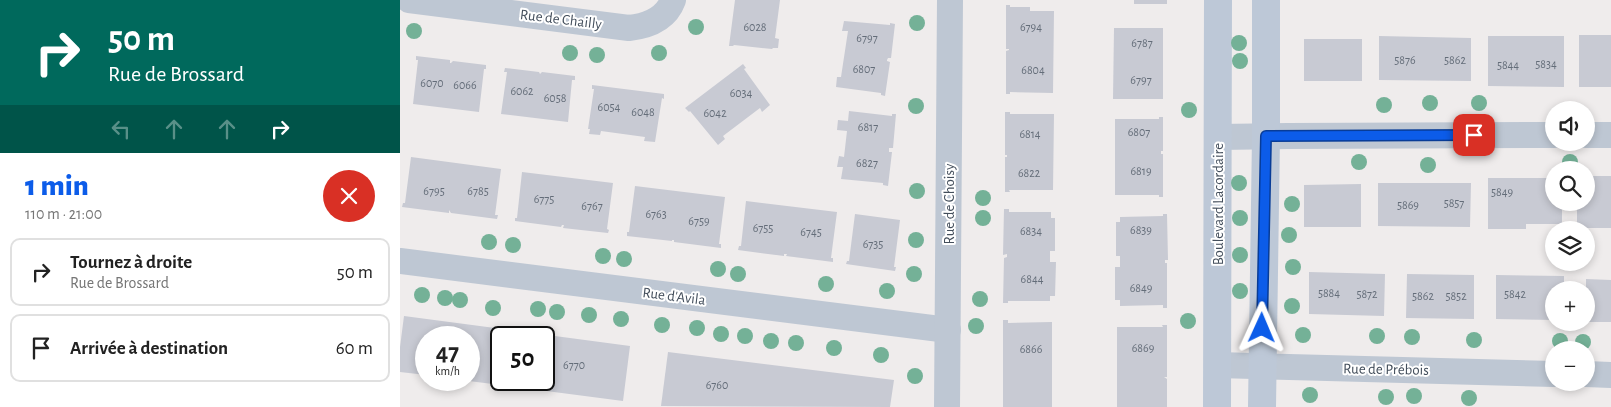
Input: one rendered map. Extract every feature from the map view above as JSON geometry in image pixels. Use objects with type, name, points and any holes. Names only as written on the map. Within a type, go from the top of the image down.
[{"type":"main road","name":"Boulevard Lacordaire","points":[[1217,407],[1218,0]]},
{"type":"main road","points":[[1262,407],[1266,0]]},
{"type":"street","name":"Rue de Chailly","points":[[409,0],[629,28],[648,24],[659,18],[666,13],[673,0]]},
{"type":"street","name":"Rue de Choisy","points":[[947,407],[950,0]]},
{"type":"street","points":[[1218,137],[1545,135]]},
{"type":"street","points":[[1595,135],[1611,135]]},
{"type":"street","name":"Rue d'Avila","points":[[400,261],[948,330]]},
{"type":"street","name":"Rue de Prébois","points":[[1217,365],[1545,374]]},
{"type":"street","points":[[1595,374],[1611,375]]},
{"type":"building","points":[[735,0],[780,0],[775,38],[779,39],[778,48],[729,46]]},
{"type":"building","points":[[1134,0],[1167,0],[1167,4],[1134,4]]},
{"type":"building","points":[[1006,5],[1010,5],[1010,7],[1030,7],[1030,11],[1054,11],[1053,93],[1010,92],[1010,94],[1006,94],[1006,51],[1009,49],[1006,49]]},
{"type":"building","points":[[844,21],[895,24],[891,58],[887,60],[890,62],[885,96],[881,95],[881,93],[836,87],[837,77],[841,77],[848,31],[842,31]]},
{"type":"building","points":[[1114,28],[1163,28],[1163,99],[1113,99]]},
{"type":"building","points":[[1579,35],[1611,35],[1611,87],[1579,87]]},
{"type":"building","points":[[1379,36],[1471,38],[1471,81],[1379,80]]},
{"type":"building","points":[[1488,36],[1564,36],[1564,87],[1488,86]]},
{"type":"building","points":[[1304,39],[1362,39],[1362,81],[1304,81]]},
{"type":"building","points":[[416,56],[450,60],[450,63],[453,61],[486,65],[479,112],[413,104],[418,60],[416,60]]},
{"type":"building","points":[[743,64],[746,68],[744,69],[770,105],[762,112],[760,108],[723,136],[725,139],[718,145],[690,111],[685,108]]},
{"type":"building","points":[[505,68],[539,72],[540,74],[542,72],[575,76],[575,80],[572,80],[568,122],[501,114],[507,72],[504,72]]},
{"type":"building","points":[[592,85],[664,94],[655,142],[644,141],[645,137],[601,131],[600,135],[589,134],[590,129],[588,129],[594,89],[592,89]]},
{"type":"building","points":[[849,111],[892,116],[892,114],[896,114],[893,148],[889,148],[889,152],[892,152],[888,186],[883,185],[883,183],[841,179],[843,167],[837,167],[839,156],[844,157],[847,131],[837,130],[838,120],[848,121]]},
{"type":"building","points":[[1005,112],[1010,112],[1010,114],[1054,114],[1053,190],[1009,190],[1010,192],[1005,192],[1005,157],[1007,155],[1005,155]]},
{"type":"building","points":[[1159,117],[1163,117],[1163,151],[1161,151],[1161,154],[1163,154],[1163,197],[1159,197],[1159,195],[1115,195],[1115,119],[1159,119]]},
{"type":"building","points":[[411,157],[501,169],[495,215],[498,215],[497,219],[451,213],[449,210],[449,213],[402,207],[403,203],[405,203]]},
{"type":"building","points":[[522,172],[613,183],[608,233],[563,228],[564,225],[561,227],[515,221],[515,218],[517,218]]},
{"type":"building","points":[[1595,176],[1611,176],[1611,228],[1595,228],[1595,221],[1577,221],[1577,211],[1595,211]]},
{"type":"building","points":[[1488,178],[1545,178],[1545,211],[1562,211],[1562,221],[1545,221],[1545,224],[1526,224],[1526,229],[1488,229]]},
{"type":"building","points":[[1378,183],[1471,183],[1470,227],[1378,226]]},
{"type":"building","points":[[1361,184],[1361,227],[1304,227],[1304,185]]},
{"type":"building","points":[[635,186],[725,197],[719,244],[721,244],[721,248],[674,242],[674,240],[627,236]]},
{"type":"building","points":[[746,201],[837,212],[831,258],[833,258],[833,262],[786,256],[787,254],[784,254],[784,256],[738,250],[739,246],[741,246]]},
{"type":"building","points":[[1004,209],[1009,209],[1009,212],[1051,212],[1051,218],[1055,218],[1055,251],[1050,251],[1050,262],[1056,262],[1055,296],[1050,296],[1050,301],[1008,301],[1008,303],[1003,303],[1004,258],[1007,257],[1007,254],[1003,255]]},
{"type":"building","points":[[855,214],[900,220],[895,271],[846,264],[849,261]]},
{"type":"building","points":[[1163,214],[1167,214],[1168,260],[1165,260],[1165,263],[1167,263],[1167,308],[1163,308],[1163,305],[1120,306],[1120,300],[1115,300],[1115,267],[1120,267],[1120,256],[1116,256],[1116,222],[1120,222],[1120,217],[1163,216]]},
{"type":"building","points":[[1309,272],[1385,274],[1384,316],[1309,314]]},
{"type":"building","points":[[1407,274],[1474,275],[1474,319],[1406,318]]},
{"type":"building","points":[[1496,275],[1564,276],[1564,281],[1545,281],[1545,320],[1496,319]]},
{"type":"building","points":[[1586,279],[1611,280],[1611,322],[1595,322],[1595,281],[1586,281]]},
{"type":"building","points":[[404,316],[479,326],[415,326],[415,374],[400,372],[400,347]]},
{"type":"building","points":[[1003,320],[1008,320],[1008,323],[1052,322],[1052,407],[1003,407]]},
{"type":"building","points":[[1162,325],[1167,325],[1167,377],[1164,377],[1167,379],[1167,407],[1117,407],[1117,327],[1163,327]]},
{"type":"building","points":[[480,326],[490,327],[490,384],[480,382]]},
{"type":"building","points":[[555,336],[630,346],[623,401],[546,391],[555,391]]},
{"type":"building","points":[[668,352],[894,380],[890,407],[661,406]]},
{"type":"route","points":[[1262,328],[1266,136],[1474,135]]}]
